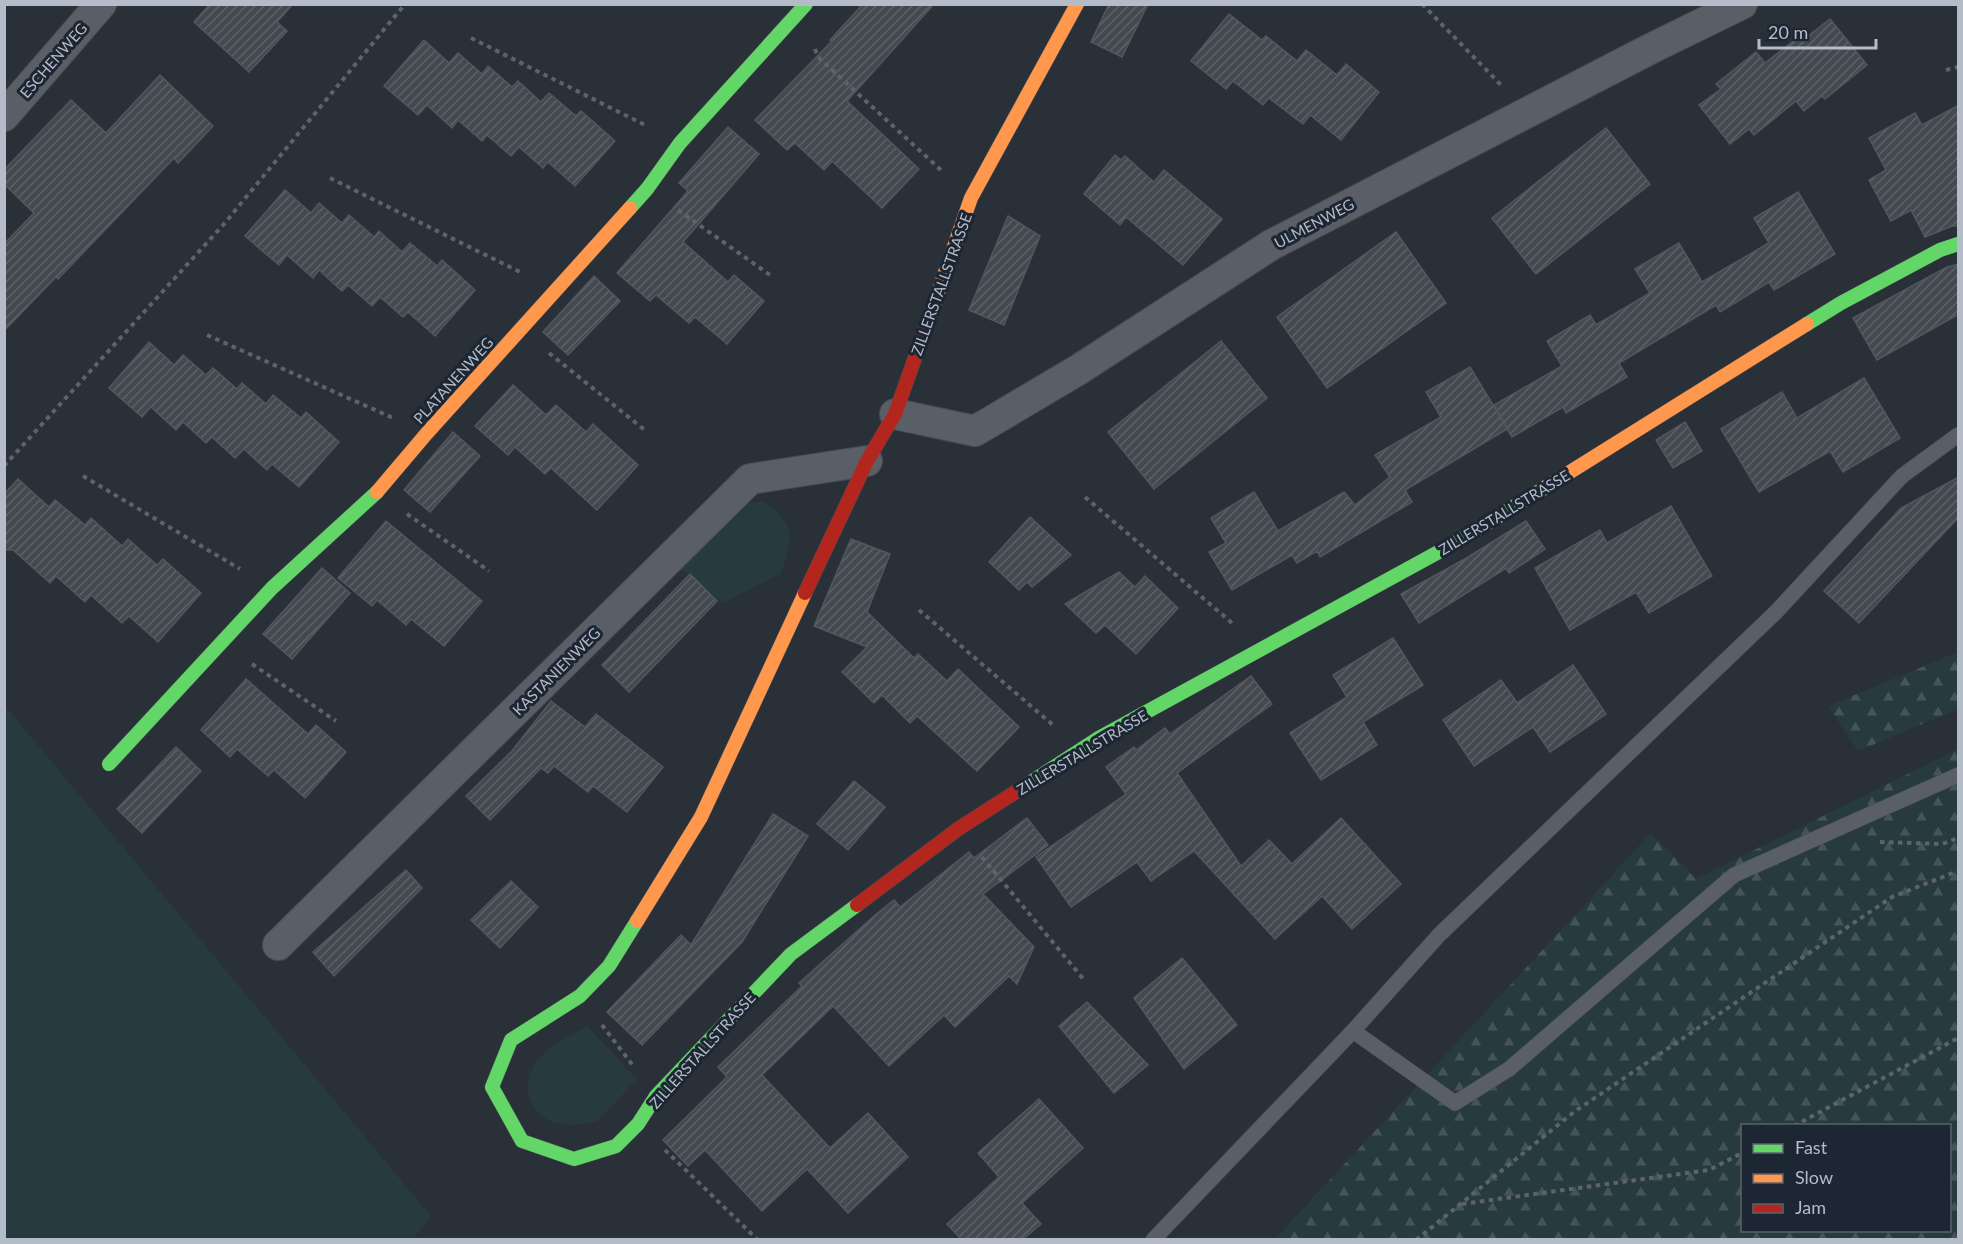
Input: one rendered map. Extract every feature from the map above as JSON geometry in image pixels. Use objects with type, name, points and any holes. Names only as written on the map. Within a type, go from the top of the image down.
[{"type":"street","name":"ESCHENWEG","points":[[4,116],[101,4]]},
{"type":"street","name":"ZILLERSTALLSTRASSE","points":[[1077,4],[971,198],[895,414],[867,461],[701,817],[609,966],[580,996],[511,1040],[492,1087],[522,1141],[574,1159],[616,1146],[638,1124],[656,1096],[792,954],[958,829],[1081,749],[1455,543],[1841,303],[1940,250],[1959,244]]},
{"type":"street","name":"ULMENWEG","points":[[895,414],[975,431],[1078,370],[1271,245],[1652,48],[1742,4]]},
{"type":"street","name":"PLATANENWEG","points":[[109,764],[272,588],[377,493],[427,433],[647,189],[680,142],[802,8]]},
{"type":"street","name":"KASTANIENWEG","points":[[278,945],[750,479],[867,461]]},
{"type":"lane","points":[[1153,1239],[1353,1031],[1439,935],[1776,612],[1902,476],[1959,435]]},
{"type":"lane","points":[[1353,1031],[1455,1103],[1509,1070],[1734,875],[1959,776]]},
{"type":"path","points":[[4,466],[224,224],[405,4]]},
{"type":"path","points":[[1422,4],[1528,112]]},
{"type":"path","points":[[802,8],[818,57],[971,198]]},
{"type":"path","points":[[471,38],[680,142]]},
{"type":"path","points":[[1946,70],[1959,67]]},
{"type":"path","points":[[330,178],[557,291]]},
{"type":"path","points":[[647,189],[770,274]]},
{"type":"path","points":[[521,330],[646,431]]},
{"type":"path","points":[[207,335],[427,433]]},
{"type":"path","points":[[83,476],[272,588]]},
{"type":"path","points":[[377,493],[489,571]]},
{"type":"path","points":[[1085,497],[1262,649]]},
{"type":"path","points":[[919,610],[1081,749]]},
{"type":"path","points":[[221,643],[336,721]]},
{"type":"path","points":[[958,829],[1085,981]]},
{"type":"path","points":[[1876,842],[1942,844],[1959,838]]},
{"type":"path","points":[[1416,1239],[1574,1112],[1892,897],[1959,871]]},
{"type":"path","points":[[580,996],[656,1096]]},
{"type":"path","points":[[1796,1124],[1959,1038]]},
{"type":"path","points":[[638,1124],[758,1239]]},
{"type":"path","points":[[1461,1204],[1709,1170],[1741,1154]]},
{"type":"green space","points":[[761,501],[780,514],[789,530],[789,545],[782,573],[722,603],[690,574],[676,567],[728,509]]},
{"type":"green space","points":[[1958,652],[1958,709],[1858,751],[1828,706]]},
{"type":"green space","points":[[5,706],[431,1216],[413,1239],[5,1239]]},
{"type":"green space","points":[[1958,749],[1958,1239],[1274,1240],[1651,833],[1696,879]]},
{"type":"green space","points":[[587,1026],[637,1079],[598,1121],[573,1125],[554,1123],[540,1115],[534,1108],[528,1093],[530,1076],[543,1055]]},
{"type":"building","points":[[210,4],[293,4],[277,22],[287,31],[249,72],[194,22]]},
{"type":"building","points":[[863,4],[934,4],[847,101],[919,169],[882,208],[832,161],[824,170],[795,143],[787,150],[755,120],[832,41],[830,40]]},
{"type":"building","points":[[1109,4],[1148,4],[1122,57],[1091,42]]},
{"type":"building","points":[[1229,14],[1262,40],[1266,36],[1297,61],[1306,50],[1337,75],[1346,64],[1379,92],[1341,140],[1310,115],[1303,124],[1269,98],[1263,105],[1233,81],[1226,89],[1191,61]]},
{"type":"building","points":[[1830,19],[1867,65],[1825,99],[1822,96],[1804,111],[1796,101],[1754,135],[1749,129],[1730,144],[1699,105],[1721,89],[1716,84],[1756,52],[1765,63],[1800,36],[1803,40]]},
{"type":"building","points":[[424,40],[449,63],[458,53],[482,74],[488,66],[512,87],[518,81],[541,102],[549,93],[576,116],[581,111],[615,141],[575,186],[548,162],[543,168],[519,147],[511,156],[487,135],[482,141],[458,120],[452,128],[427,105],[418,115],[384,86]]},
{"type":"building","points":[[160,75],[213,126],[178,163],[174,158],[58,279],[56,277],[4,331],[4,244],[34,213],[4,184],[4,170],[71,100],[106,133]]},
{"type":"building","points":[[1959,105],[1959,226],[1952,226],[1925,237],[1911,210],[1891,221],[1869,180],[1886,170],[1869,138],[1915,113],[1922,125]]},
{"type":"building","points":[[728,127],[759,154],[683,242],[728,282],[734,275],[764,301],[727,344],[695,317],[689,323],[656,295],[650,301],[617,273],[688,191],[679,183]]},
{"type":"building","points":[[1606,128],[1650,184],[1536,274],[1492,218]]},
{"type":"building","points":[[1115,155],[1121,160],[1125,156],[1154,182],[1164,170],[1222,219],[1183,265],[1126,217],[1120,225],[1084,194]]},
{"type":"building","points":[[285,190],[311,213],[319,203],[342,223],[349,215],[374,237],[379,231],[402,252],[410,243],[437,266],[442,260],[475,290],[435,336],[408,312],[403,317],[380,297],[372,306],[348,285],[342,291],[319,270],[313,278],[287,255],[279,265],[245,236]]},
{"type":"building","points":[[1798,192],[1835,254],[1774,290],[1769,282],[1720,312],[1716,305],[1619,363],[1627,377],[1566,413],[1563,407],[1512,437],[1507,429],[1405,490],[1412,502],[1320,557],[1317,551],[1297,563],[1292,555],[1232,590],[1209,552],[1226,543],[1211,518],[1254,492],[1278,531],[1344,492],[1355,505],[1390,477],[1375,455],[1441,417],[1426,392],[1470,367],[1507,428],[1494,405],[1562,366],[1547,341],[1590,315],[1596,325],[1650,293],[1635,269],[1679,243],[1702,282],[1769,243],[1754,218]]},
{"type":"building","points":[[1008,216],[1040,236],[1004,325],[969,310]]},
{"type":"building","points":[[1396,232],[1446,303],[1327,388],[1277,317]]},
{"type":"building","points":[[1959,264],[1959,314],[1877,360],[1853,318],[1947,267]]},
{"type":"building","points":[[594,276],[620,301],[568,355],[543,332]]},
{"type":"building","points":[[1221,341],[1267,398],[1154,489],[1108,432]]},
{"type":"building","points":[[149,342],[174,365],[183,355],[206,375],[213,368],[237,389],[242,383],[266,404],[273,395],[301,418],[306,412],[339,442],[299,487],[272,464],[267,470],[244,449],[235,458],[212,437],[206,443],[183,422],[176,430],[151,407],[142,417],[109,388]]},
{"type":"building","points":[[1864,378],[1900,438],[1843,472],[1830,451],[1759,492],[1721,429],[1782,392],[1797,418]]},
{"type":"building","points":[[513,385],[546,415],[556,405],[586,432],[593,424],[638,465],[597,510],[551,468],[545,474],[515,447],[508,455],[475,426]]},
{"type":"building","points":[[1685,422],[1702,451],[1673,468],[1656,440]]},
{"type":"building","points":[[453,432],[480,456],[430,512],[404,490]]},
{"type":"building","points":[[1959,477],[1959,517],[1859,623],[1824,591],[1901,508]]},
{"type":"building","points":[[18,479],[49,507],[55,500],[85,525],[91,518],[122,546],[128,539],[157,565],[163,559],[201,593],[158,642],[129,616],[122,623],[91,595],[85,602],[56,576],[50,583],[13,550],[4,550],[4,494]]},
{"type":"building","points":[[1671,506],[1712,576],[1649,613],[1636,592],[1570,630],[1535,568],[1600,530],[1607,543]]},
{"type":"building","points":[[1030,517],[1071,555],[1032,587],[1027,582],[1019,590],[989,562]]},
{"type":"building","points":[[386,521],[482,601],[444,646],[411,619],[406,625],[377,600],[372,606],[338,578]]},
{"type":"building","points":[[1526,521],[1545,549],[1509,573],[1506,568],[1419,623],[1401,594],[1465,559]]},
{"type":"building","points":[[851,539],[890,554],[867,612],[914,658],[918,654],[947,681],[958,669],[1019,727],[977,771],[917,716],[910,723],[882,695],[874,703],[842,672],[867,647],[814,626]]},
{"type":"building","points":[[322,568],[350,593],[292,659],[263,634]]},
{"type":"building","points":[[1119,572],[1135,587],[1145,576],[1178,608],[1136,654],[1105,625],[1096,633],[1065,604]]},
{"type":"building","points":[[690,574],[717,601],[629,692],[602,665]]},
{"type":"building","points":[[1393,638],[1423,685],[1363,722],[1377,745],[1321,780],[1290,733],[1347,697],[1333,675]]},
{"type":"building","points":[[1573,665],[1606,714],[1550,752],[1533,727],[1474,766],[1443,720],[1501,680],[1517,703]]},
{"type":"building","points":[[1251,676],[1272,704],[1177,773],[1241,866],[1269,840],[1292,864],[1341,818],[1401,884],[1352,929],[1322,896],[1275,939],[1194,851],[1151,881],[1137,862],[1071,907],[1036,857],[1126,794],[1106,767],[1134,747],[1136,750],[1165,728],[1170,734]]},
{"type":"building","points":[[246,679],[308,734],[316,725],[346,752],[305,798],[274,770],[268,776],[237,749],[230,757],[201,730]]},
{"type":"building","points":[[551,701],[585,727],[596,714],[663,767],[627,812],[593,786],[588,792],[554,766],[548,773],[541,768],[490,820],[466,796],[512,751]]},
{"type":"building","points":[[176,747],[201,771],[142,833],[117,809]]},
{"type":"building","points":[[854,781],[885,807],[848,850],[817,824]]},
{"type":"building","points":[[773,814],[808,836],[742,942],[642,1045],[607,1012],[681,935],[691,945]]},
{"type":"building","points":[[1027,818],[1048,845],[983,894],[1034,947],[1017,984],[1009,976],[955,1027],[944,1015],[889,1066],[833,1006],[762,1075],[830,1148],[868,1113],[908,1157],[848,1213],[807,1169],[762,1211],[705,1150],[688,1166],[663,1140],[727,1077],[718,1067],[802,986],[799,983],[874,916],[894,900],[900,907],[969,852],[974,858]]},
{"type":"building","points":[[406,870],[422,888],[334,976],[313,952]]},
{"type":"building","points":[[511,881],[538,907],[500,948],[471,920]]},
{"type":"building","points":[[1182,958],[1237,1025],[1184,1069],[1134,998]]},
{"type":"building","points":[[1087,1002],[1148,1065],[1114,1093],[1059,1026]]},
{"type":"building","points":[[1039,1099],[1083,1148],[1022,1203],[1041,1224],[1023,1239],[961,1239],[947,1224],[999,1177],[978,1153]]},
{"type":"traffic: fast","points":[[630,208],[647,189],[680,143],[806,4]]},
{"type":"traffic: fast","points":[[1807,324],[1841,303],[1940,250],[1958,244]]},
{"type":"traffic: fast","points":[[1028,784],[1097,739],[1455,543],[1546,487]]},
{"type":"traffic: fast","points":[[109,764],[272,588],[377,492]]},
{"type":"traffic: fast","points":[[637,921],[609,966],[580,996],[511,1040],[492,1087],[522,1141],[574,1159],[616,1146],[638,1124],[656,1096],[791,954],[857,905]]},
{"type":"traffic: slow","points":[[932,310],[971,198],[1077,4]]},
{"type":"traffic: slow","points":[[377,492],[427,433],[630,208]]},
{"type":"traffic: slow","points":[[1546,487],[1807,324]]},
{"type":"traffic: slow","points":[[637,921],[701,817],[805,593]]},
{"type":"traffic: jam","points":[[805,593],[867,461],[895,414],[932,310]]},
{"type":"traffic: jam","points":[[857,905],[958,829],[1028,784]]}]
